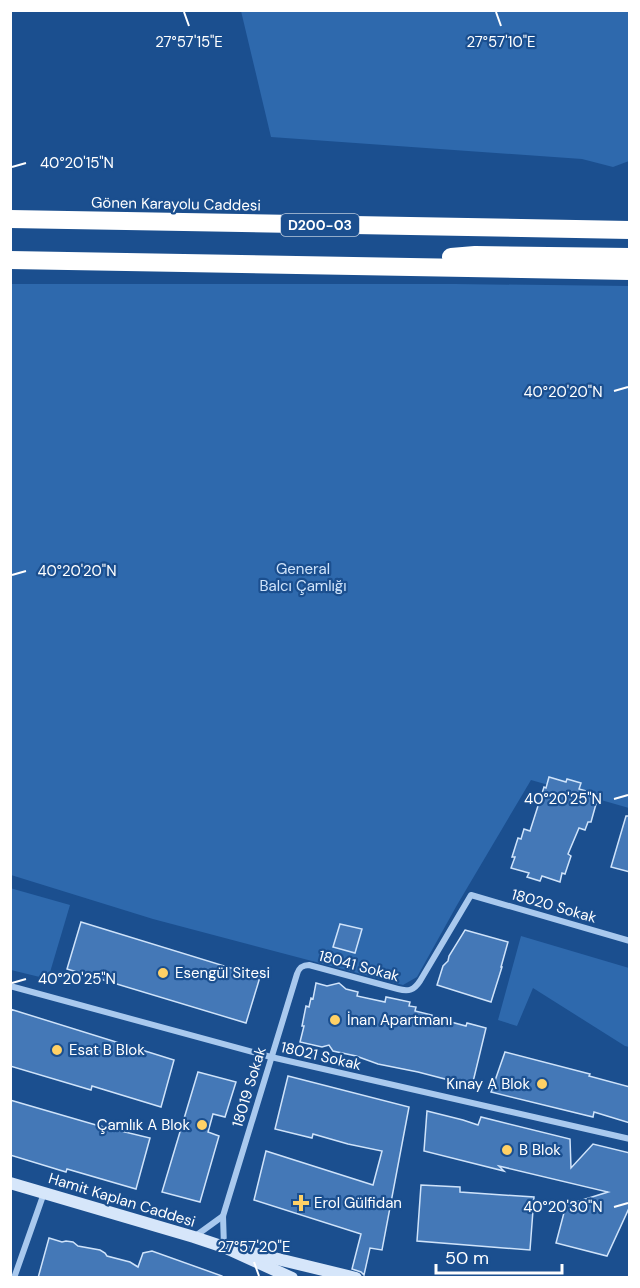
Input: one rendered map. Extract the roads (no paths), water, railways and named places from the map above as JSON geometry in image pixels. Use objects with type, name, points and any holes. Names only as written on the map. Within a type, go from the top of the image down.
[{"type":"highway","name":"Gönen Karayolu Caddesi","points":[[10,219],[630,230]]},
{"type":"highway","points":[[399,267],[432,259],[475,255],[630,257]]},
{"type":"highway","points":[[10,260],[630,271]]},
{"type":"main road","name":"Hamit Kaplan Caddesi","points":[[10,1184],[194,1237],[224,1247],[292,1278]]},
{"type":"main road","name":"Hamit Kaplan Caddesi","points":[[224,1247],[356,1278]]},
{"type":"street","name":"18020 Sokak","points":[[413,990],[471,895],[630,941]]},
{"type":"street","name":"18041 Sokak","points":[[301,967],[309,964],[405,991],[413,990]]},
{"type":"street","name":"18019 Sokak","points":[[224,1247],[223,1216],[301,967]]},
{"type":"street","name":"18021 Sokak","points":[[10,986],[271,1057],[630,1139]]},
{"type":"street","points":[[15,1278],[44,1192]]},
{"type":"street","points":[[194,1237],[223,1216]]},
{"type":"place","name":"Esengül Sitesi","points":[[163,973]]},
{"type":"place","name":"İnan Apartmanı","points":[[335,1020]]},
{"type":"place","name":"Esat B Blok","points":[[57,1050]]},
{"type":"place","name":"Kınay A Blok","points":[[542,1084]]},
{"type":"place","name":"Çamlık A Blok","points":[[202,1125]]},
{"type":"place","name":"B Blok","points":[[507,1150]]},
{"type":"place","name":"Erol Gülfidan","points":[[301,1203]]},
{"type":"park label","name":"General Balcı Çamlığı","points":[[303,578]]}]
